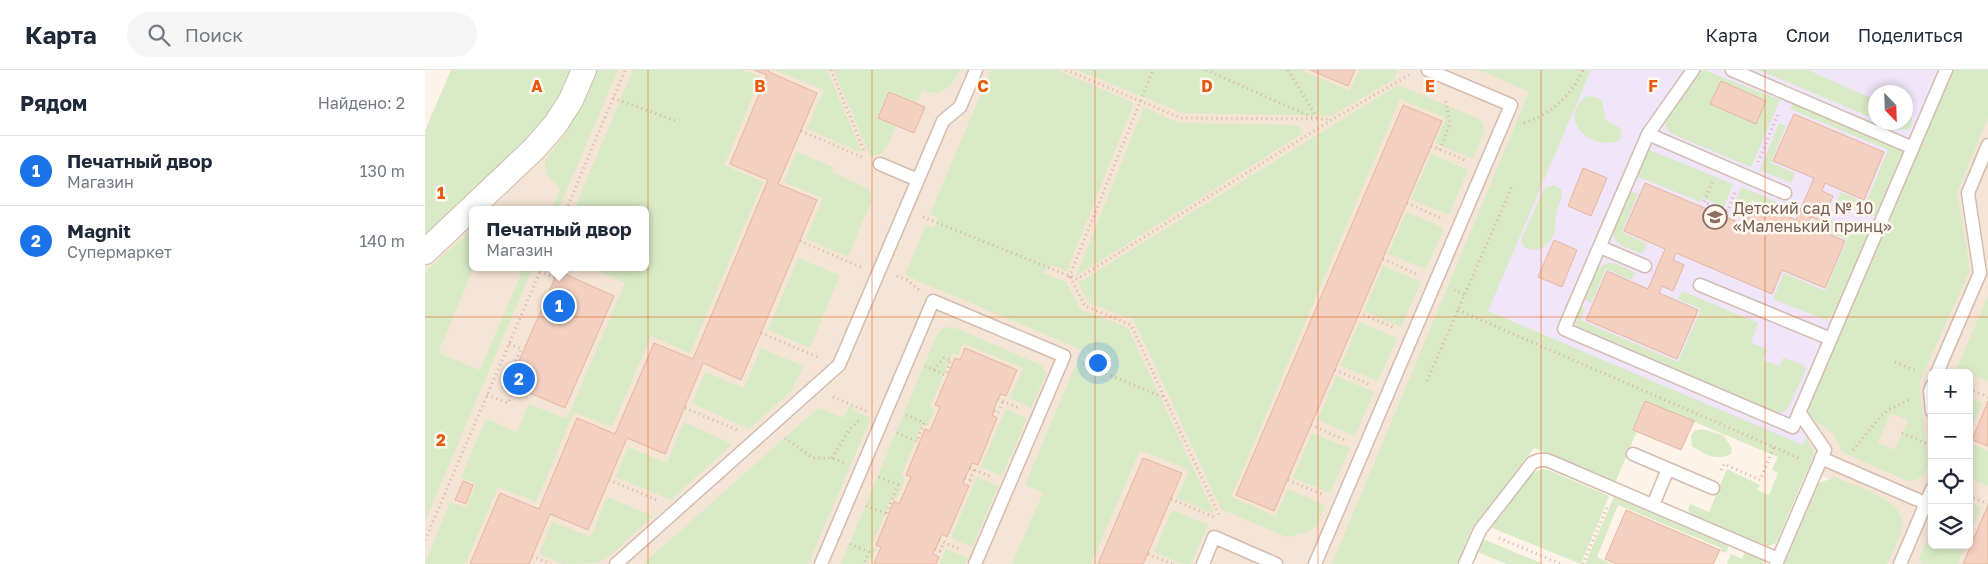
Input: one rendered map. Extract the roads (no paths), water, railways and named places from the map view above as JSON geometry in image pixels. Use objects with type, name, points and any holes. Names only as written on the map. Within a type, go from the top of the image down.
[{"type":"street","points":[[474,206],[534,149],[550,131],[571,100],[584,70]]},
{"type":"street","points":[[425,252],[469,210]]},
{"type":"lane","points":[[616,564],[839,365],[943,121],[960,107],[976,70]]},
{"type":"lane","points":[[1693,70],[1648,134],[1564,329],[1793,427],[1946,70]]},
{"type":"lane","points":[[1732,70],[1913,148]]},
{"type":"lane","points":[[1315,564],[1511,105],[1433,72]]},
{"type":"lane","points":[[1648,134],[1785,193]]},
{"type":"lane","points":[[1939,369],[1980,273],[1967,193],[1988,145]]},
{"type":"lane","points":[[880,164],[918,180]]},
{"type":"lane","points":[[1600,247],[1645,266]]},
{"type":"lane","points":[[1700,286],[1831,339]]},
{"type":"lane","points":[[821,564],[933,301],[1064,356],[975,564]]},
{"type":"lane","points":[[1465,564],[1480,530],[1532,463],[1539,460],[1547,460],[1614,488],[1777,561],[1825,450],[1799,412]]},
{"type":"lane","points":[[1633,454],[1713,488]]},
{"type":"lane","points":[[1820,462],[1839,466],[1925,503]]},
{"type":"lane","points":[[1653,505],[1668,469]]},
{"type":"lane","points":[[1900,564],[1928,497]]},
{"type":"lane","points":[[1203,564],[1214,537],[1276,564]]},
{"type":"place","name":"Детский сад № 10 «Маленький принц»","points":[[1715,217]]},
{"type":"place","name":"Печатный двор","points":[[559,306]]},
{"type":"place","name":"Magnit","points":[[519,379]]}]
